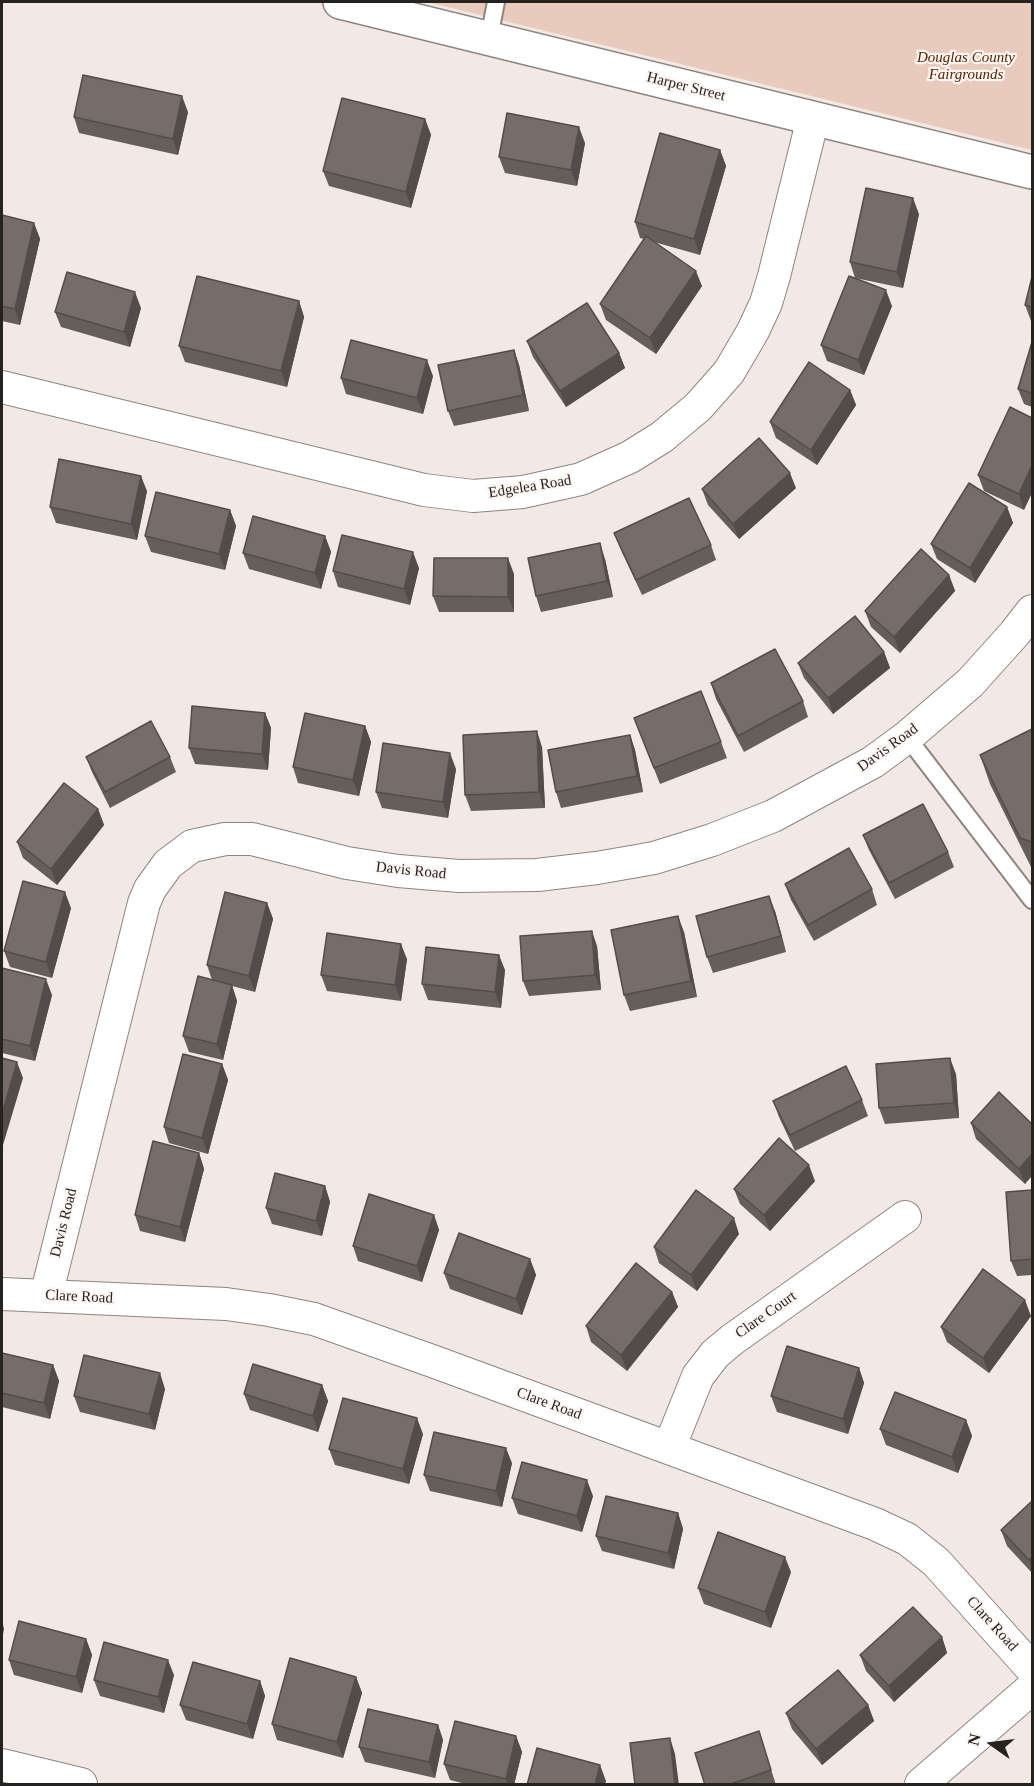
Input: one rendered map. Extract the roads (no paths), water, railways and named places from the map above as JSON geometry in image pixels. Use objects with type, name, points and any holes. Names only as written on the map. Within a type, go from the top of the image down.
[{"type":"street","name":"Harper Street","points":[[340,2],[1032,171]]},
{"type":"street","name":"Edgelea Road","points":[[2,387],[424,490],[473,496],[523,492],[581,479],[630,457],[662,437],[698,407],[729,372],[766,303],[813,118]]},
{"type":"street","name":"Davis Road","points":[[46,1296],[144,903],[150,889],[168,864],[192,846],[225,838],[252,839],[346,863],[398,871],[459,876],[537,874],[597,868],[654,858],[712,840],[773,816],[873,762],[907,737],[970,683],[1030,618]]},
{"type":"street","name":"Clare Court","points":[[669,1449],[698,1376],[715,1354],[905,1217]]},
{"type":"street","name":"Clare Road","points":[[2,1294],[226,1304],[314,1319],[875,1524],[907,1539],[936,1562],[1032,1669]]},
{"type":"street","points":[[921,1785],[1032,1688]]},
{"type":"street","points":[[2,1765],[81,1785]]},
{"type":"lane","points":[[489,38],[496,2]]},
{"type":"lane","points":[[907,737],[1032,900]]},
{"type":"park label","name":"Douglas County Fairgrounds","points":[[966,66]]}]
